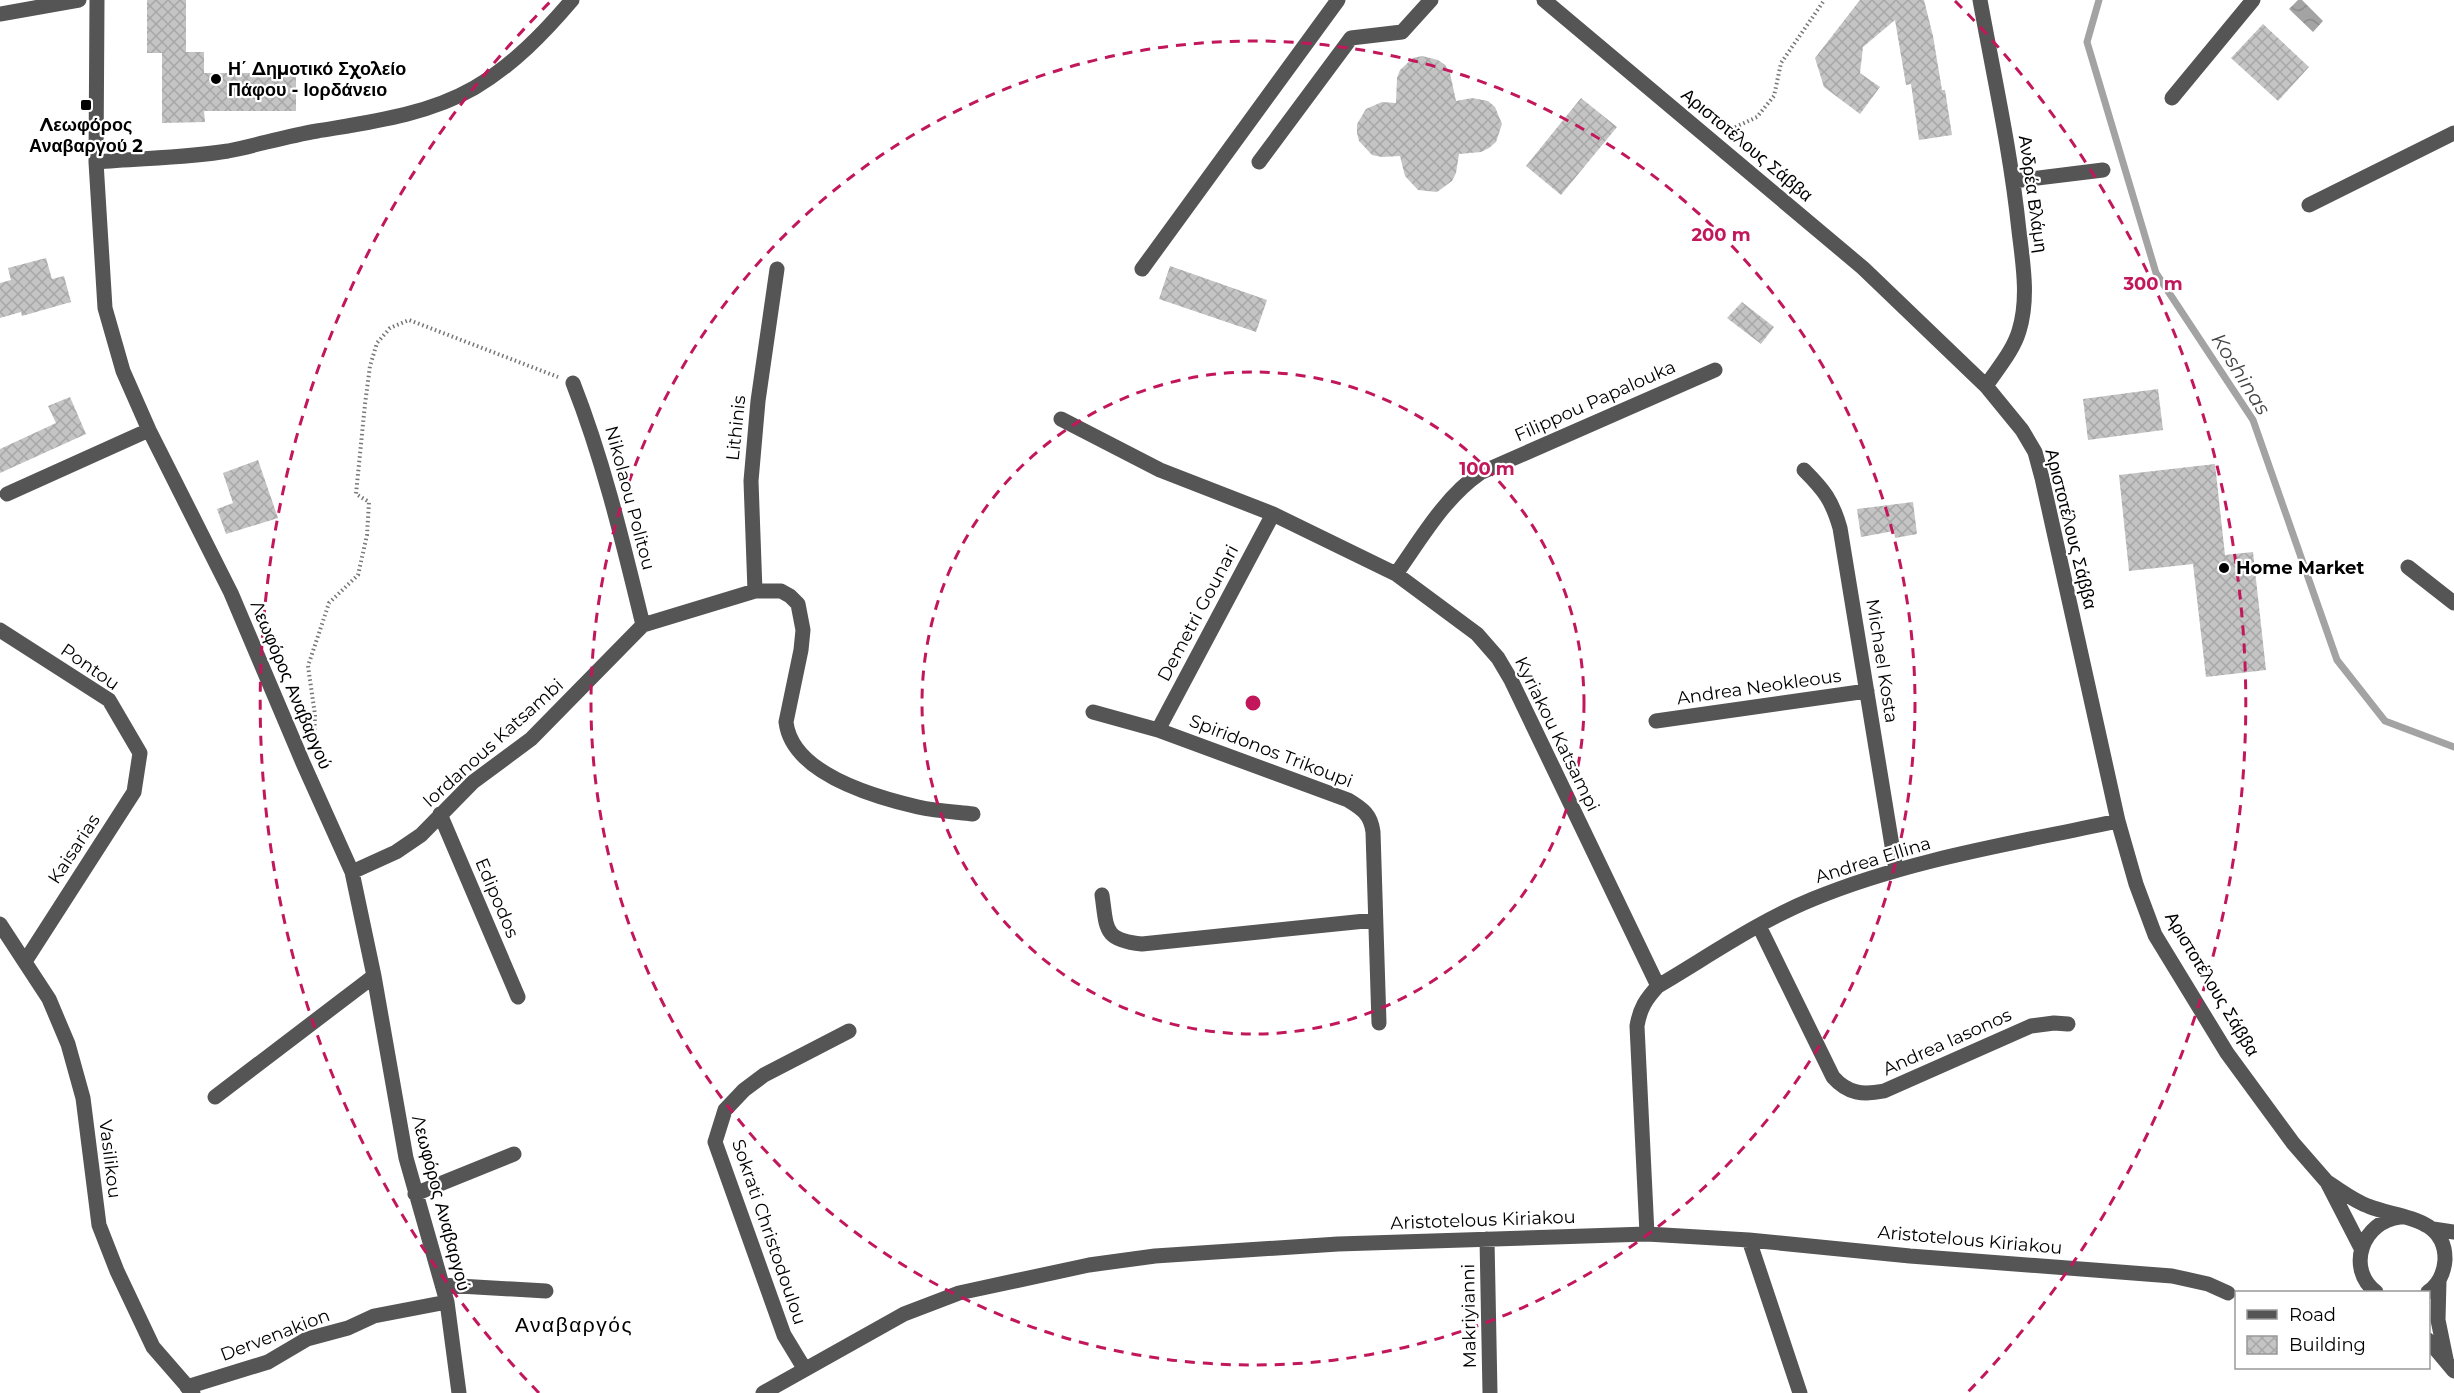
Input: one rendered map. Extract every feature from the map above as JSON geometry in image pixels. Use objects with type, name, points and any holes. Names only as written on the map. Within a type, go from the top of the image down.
[{"type":"street","points":[[0,14],[79,0]]},
{"type":"street","name":"Λεωφόρος Αναβαργού","points":[[97,0],[96,162],[105,308],[123,371],[149,430],[231,593],[352,872],[374,976],[406,1158],[447,1302],[459,1393]]},
{"type":"street","points":[[96,162],[226,151],[373,122],[437,105],[474,88],[508,64],[537,39],[572,0]]},
{"type":"street","points":[[1142,269],[1338,0]]},
{"type":"street","points":[[1259,162],[1350,38],[1402,32],[1431,0]]},
{"type":"street","name":"Αριστοτέλους Σάββα","points":[[1544,0],[1863,268],[1986,386],[2022,430],[2035,452],[2118,821],[2136,884],[2156,935],[2227,1053],[2293,1143],[2328,1182],[2361,1248],[2359,1259],[2361,1270],[2365,1280],[2374,1291]]},
{"type":"street","name":"Ανδρέα Βλάμη","points":[[1980,0],[2014,181],[2024,273],[2024,306],[2019,332],[2009,353],[1986,386]]},
{"type":"street","points":[[2172,98],[2253,0]]},
{"type":"street","points":[[2309,205],[2454,133]]},
{"type":"street","points":[[2014,181],[2103,170]]},
{"type":"street","name":"Lithinis","points":[[755,591],[751,482],[758,401],[777,269]]},
{"type":"street","name":"Filippou Papalouka","points":[[1396,574],[1450,500],[1467,482],[1480,473],[1715,370]]},
{"type":"street","name":"Nikolaou Politou","points":[[573,383],[591,428],[606,478],[643,625]]},
{"type":"street","name":"Kyriakou Katsampi","points":[[1061,419],[1113,448],[1160,470],[1273,514],[1396,574],[1477,634],[1498,658],[1511,680],[1658,986]]},
{"type":"street","points":[[7,494],[149,430]]},
{"type":"street","name":"Michael Kosta","points":[[1804,470],[1823,488],[1834,505],[1837,516],[1896,870]]},
{"type":"street","name":"Demetri Gounari","points":[[1158,730],[1273,514]]},
{"type":"street","points":[[2408,567],[2454,603]]},
{"type":"street","name":"Iordanous Katsambi","points":[[352,872],[396,852],[421,835],[473,782],[531,740],[643,625],[755,591],[782,591],[798,604],[802,616],[801,651],[786,722],[793,746],[802,756],[848,786],[883,798],[920,808],[973,814]]},
{"type":"street","name":"Pontou","points":[[0,630],[109,700],[140,753]]},
{"type":"street","name":"Andrea Neokleous","points":[[1656,721],[1867,691]]},
{"type":"street","name":"Spiridonos Trikoupi","points":[[1093,712],[1158,730],[1348,800],[1362,809],[1371,820],[1373,832],[1379,1023]]},
{"type":"street","name":"Kaisarias","points":[[26,960],[134,792],[140,753]]},
{"type":"street","name":"Edipodos","points":[[440,814],[518,997]]},
{"type":"street","name":"Andrea Ellina","points":[[1658,986],[1759,926],[1815,898],[1896,870],[2118,821]]},
{"type":"street","points":[[1102,895],[1107,926],[1111,935],[1125,942],[1142,944],[1375,920]]},
{"type":"street","name":"Vasilikou","points":[[0,924],[26,960],[49,999],[68,1044],[80,1087],[99,1225],[117,1271],[153,1347],[190,1390]]},
{"type":"street","name":"Andrea Iasonos","points":[[1759,926],[1833,1077],[1853,1092],[1869,1094],[1884,1091],[2031,1026],[2068,1024]]},
{"type":"street","points":[[215,1097],[374,976]]},
{"type":"street","points":[[1647,1234],[1636,1026],[1639,1011],[1658,986]]},
{"type":"street","name":"Sokrati Christodoulou","points":[[804,1368],[784,1335],[715,1142],[725,1110],[744,1090],[764,1076],[849,1031]]},
{"type":"street","points":[[416,1194],[514,1154]]},
{"type":"street","name":"Αριστοτέλους Σάββα","points":[[2328,1182],[2367,1206],[2414,1218],[2433,1229],[2454,1232]]},
{"type":"street","points":[[2361,1248],[2372,1228],[2392,1218],[2403,1217]]},
{"type":"street","points":[[2433,1229],[2444,1249],[2438,1320],[2450,1365]]},
{"type":"street","name":"Aristotelous Kiriakou","points":[[763,1393],[904,1314],[959,1293],[1089,1265],[1155,1256],[1338,1244],[1647,1234],[1749,1240],[1910,1256],[2172,1276],[2208,1284],[2228,1293]]},
{"type":"street","name":"Makriyianni","points":[[1487,1239],[1490,1393]]},
{"type":"street","points":[[1749,1240],[1800,1393]]},
{"type":"street","points":[[442,1285],[546,1291]]},
{"type":"street","name":"Dervenakion","points":[[190,1390],[268,1362],[307,1339],[348,1328],[374,1316],[447,1302]]},
{"type":"street","points":[[2430,1342],[2450,1365]]},
{"type":"path","points":[[1711,139],[1757,117],[1774,96],[1781,63],[1823,2]]},
{"type":"path","points":[[303,763],[312,747],[316,731],[308,666],[329,603],[358,575],[367,535],[369,502],[356,494],[366,394],[377,343],[390,328],[410,320],[573,383]]},
{"type":"water","points":[[2298,0],[2302,0],[2323,21],[2313,32],[2289,9]]},
{"type":"building","points":[[147,0],[186,0],[186,52],[204,52],[204,73],[296,73],[296,111],[204,111],[205,122],[162,123],[162,53],[147,53]]},
{"type":"building","points":[[1860,0],[1924,0],[1942,90],[1945,90],[1952,135],[1919,140],[1911,84],[1906,85],[1895,20],[1863,47],[1860,73],[1880,87],[1860,114],[1824,87],[1815,58]]},
{"type":"building","points":[[2263,24],[2309,67],[2278,101],[2231,58]]},
{"type":"building","points":[[1422,56],[1438,60],[1445,65],[1450,73],[1456,101],[1472,98],[1488,101],[1495,107],[1502,124],[1496,142],[1489,148],[1481,152],[1459,154],[1456,173],[1452,181],[1437,192],[1418,190],[1405,176],[1400,156],[1372,155],[1359,141],[1357,133],[1357,124],[1366,109],[1382,102],[1396,103],[1397,78],[1400,70],[1413,58]]},
{"type":"building","points":[[1581,98],[1617,127],[1561,195],[1526,166]]},
{"type":"building","points":[[46,258],[52,279],[64,276],[71,302],[22,316],[21,312],[0,318],[0,283],[11,280],[8,268]]},
{"type":"building","points":[[1170,266],[1267,300],[1256,332],[1159,299]]},
{"type":"building","points":[[1742,302],[1774,327],[1761,344],[1727,318]]},
{"type":"building","points":[[2158,389],[2163,430],[2088,440],[2083,399]]},
{"type":"building","points":[[70,397],[86,434],[0,473],[0,449],[56,423],[48,406]]},
{"type":"building","points":[[258,460],[278,518],[226,534],[217,509],[233,503],[223,473]]},
{"type":"building","name":"Home Market","points":[[2215,464],[2225,555],[2253,552],[2266,670],[2206,677],[2193,564],[2129,571],[2119,475]]},
{"type":"building","points":[[1913,502],[1917,534],[1895,538],[1894,531],[1861,537],[1857,509]]},
{"type":"waterway","name":"Koshinas","points":[[2099,0],[2087,42],[2156,273],[2253,420],[2337,660],[2385,721],[2454,747]]},
{"type":"place","name":"Η΄ Δημοτικό Σχολείο Πάφου - Ιορδάνειο","points":[[216,79]]},
{"type":"place","name":"Λεωφόρος Αναβαργού 2","points":[[86,105]]},
{"type":"place","name":"Home Market","points":[[2224,568]]},
{"type":"district","name":"Αναβαργός","points":[[574,1324]]}]
